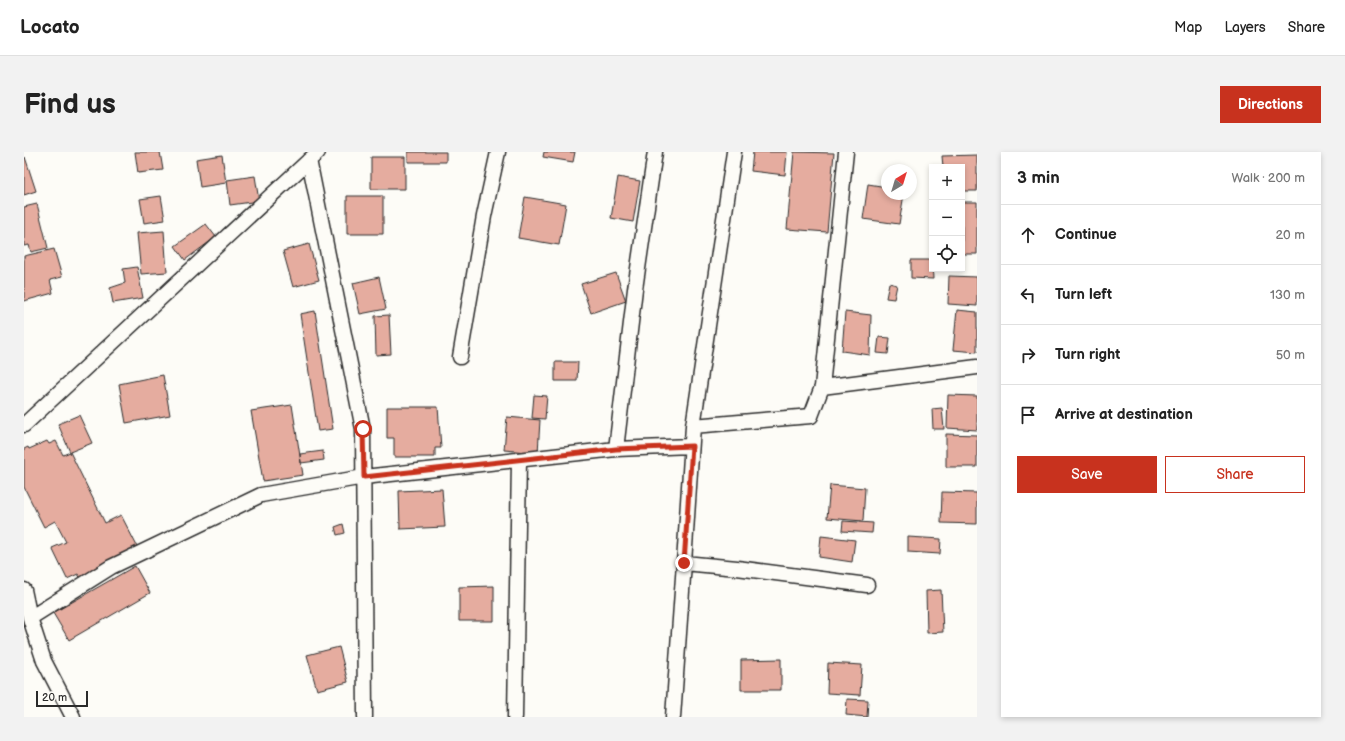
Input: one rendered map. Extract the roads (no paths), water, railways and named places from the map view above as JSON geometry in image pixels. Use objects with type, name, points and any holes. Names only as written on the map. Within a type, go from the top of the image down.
[{"type":"street","points":[[460,357],[484,216],[498,152]]},
{"type":"street","points":[[616,449],[635,289],[655,152]]},
{"type":"street","points":[[673,717],[693,426],[734,152]]},
{"type":"street","points":[[693,426],[811,416],[822,387],[846,152]]},
{"type":"street","points":[[24,425],[314,156]]},
{"type":"street","points":[[314,156],[363,429],[365,717]]},
{"type":"street","points":[[822,387],[977,368]]},
{"type":"street","points":[[30,618],[111,567],[261,495],[364,477],[616,449],[692,446]]},
{"type":"street","points":[[515,717],[519,460]]},
{"type":"street","points":[[684,563],[737,568],[867,585]]},
{"type":"street","points":[[24,590],[30,618],[44,661],[73,717]]}]
